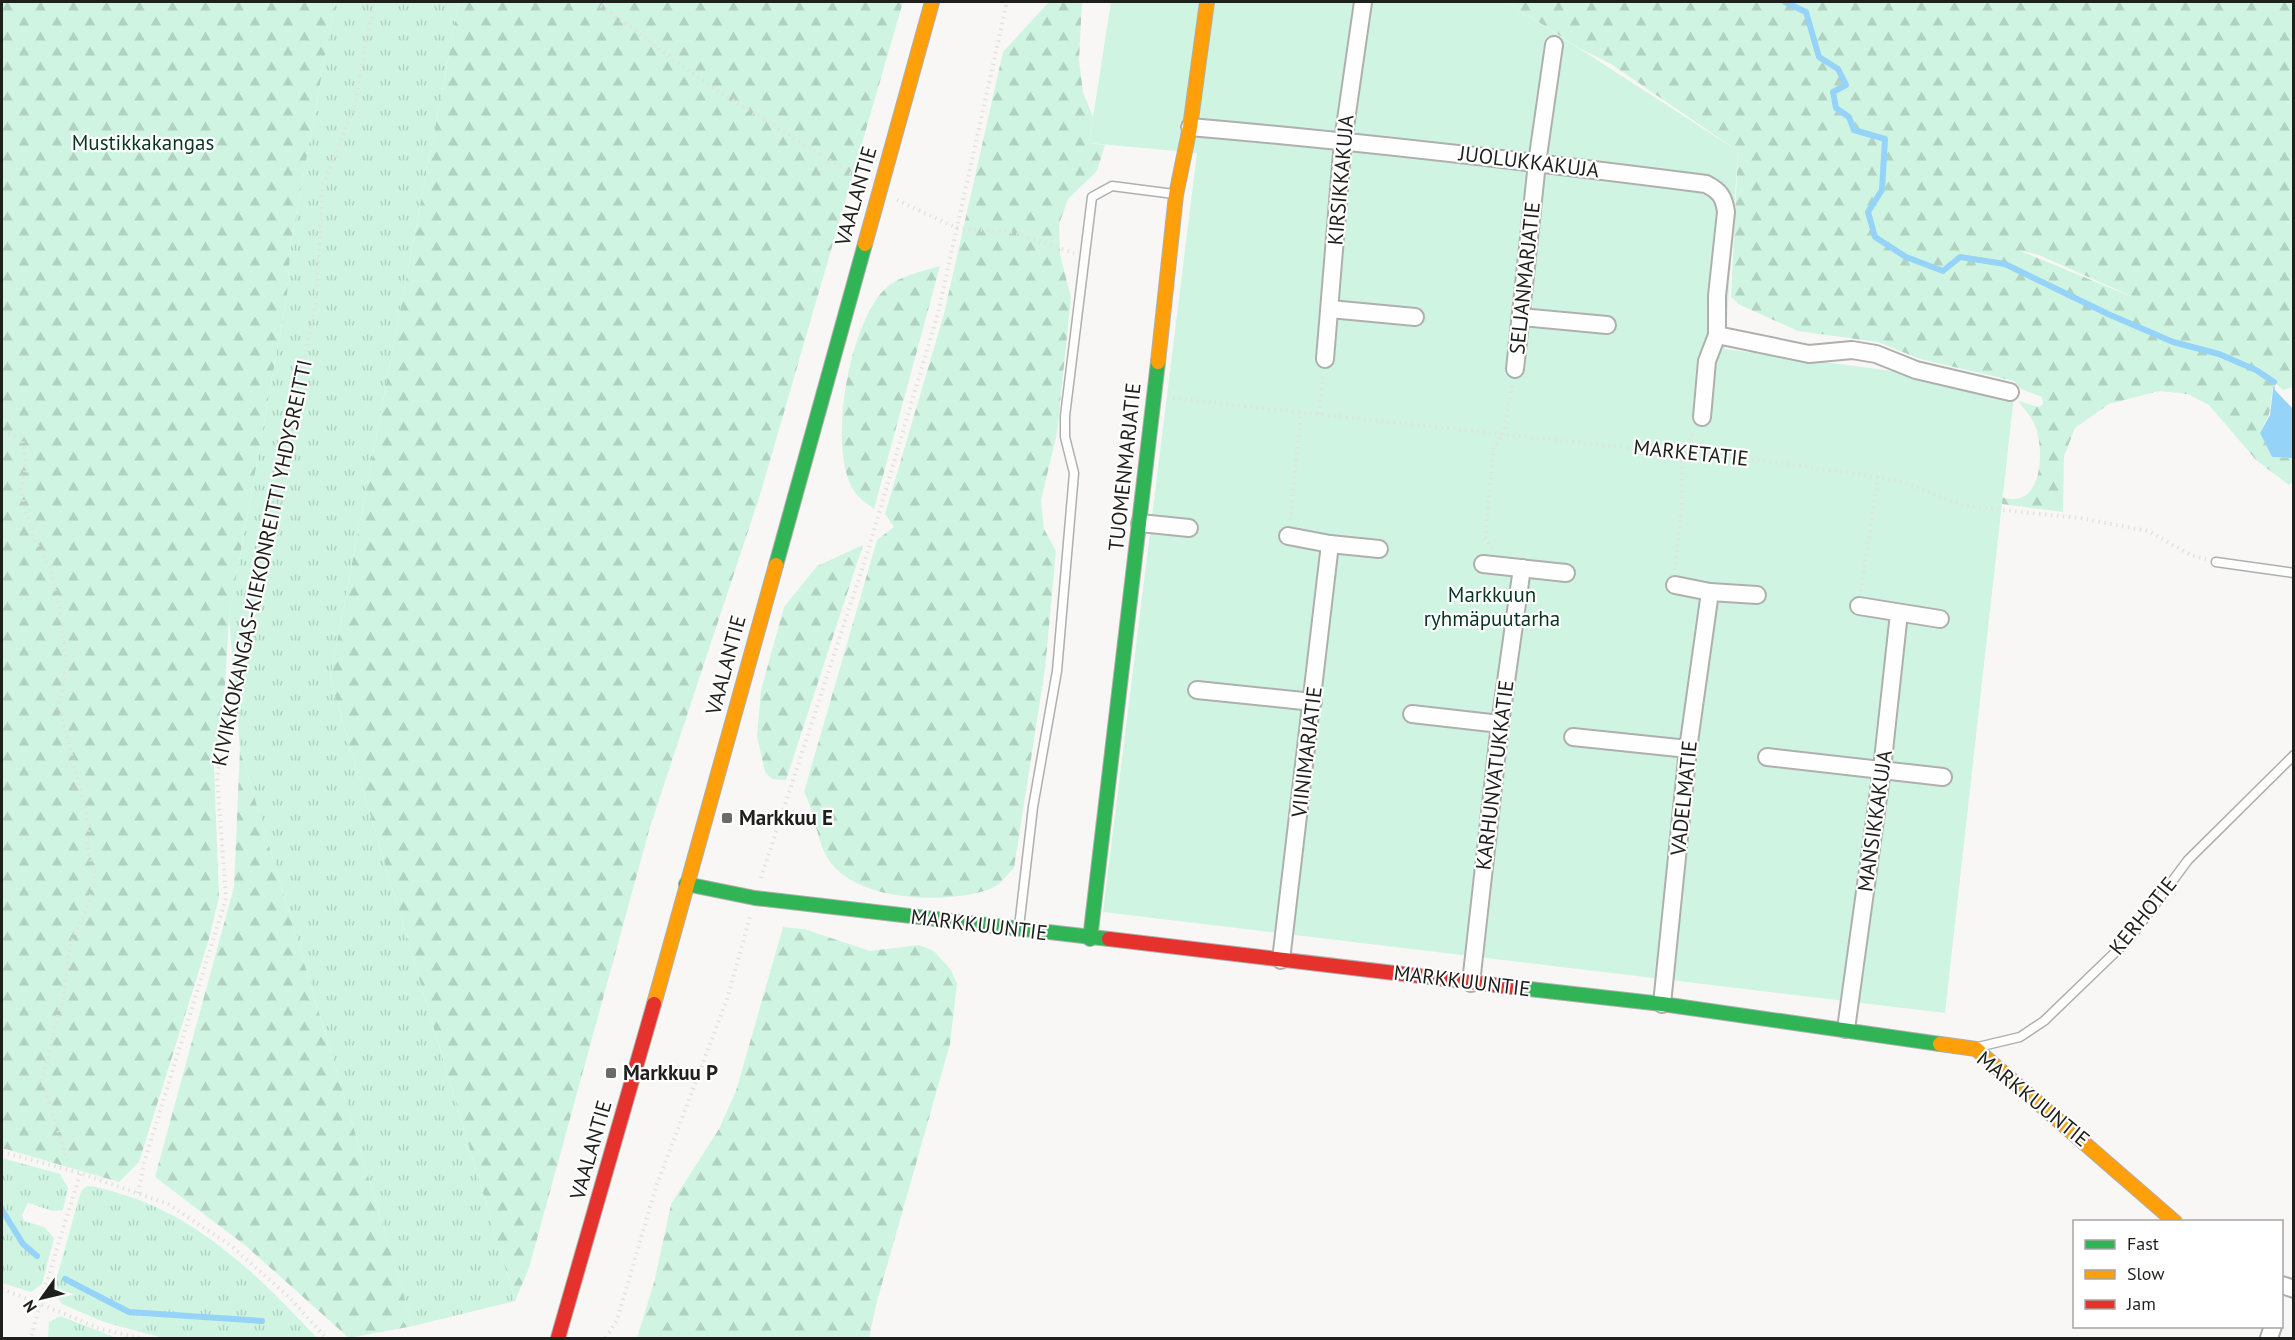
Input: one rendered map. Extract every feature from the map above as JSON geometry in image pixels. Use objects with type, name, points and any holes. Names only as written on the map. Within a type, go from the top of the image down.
[{"type":"street","name":"VAALANTIE","points":[[558,1338],[632,1083],[932,2]]},
{"type":"street","name":"TUOMENMARJATIE","points":[[1090,939],[1140,523],[1176,195],[1190,127],[1207,2]]},
{"type":"street","name":"KIRSIKKAKUJA","points":[[1325,359],[1343,141],[1363,2]]},
{"type":"street","name":"SELJANMARJATIE","points":[[1515,369],[1536,163],[1554,45]]},
{"type":"street","name":"JUOLUKKAKUJA","points":[[1190,127],[1343,141],[1536,163],[1706,184],[1718,190],[1724,200],[1726,212],[1717,296],[1717,335],[1707,362],[1702,417]]},
{"type":"street","points":[[1330,309],[1415,317]]},
{"type":"street","points":[[1521,317],[1607,325]]},
{"type":"street","points":[[1717,335],[1809,354],[1852,350],[1876,354],[1916,370],[2010,392]]},
{"type":"street","points":[[1140,523],[1189,528]]},
{"type":"street","points":[[1288,536],[1330,544],[1379,549]]},
{"type":"street","name":"VIINIMARJATIE","points":[[1281,960],[1330,544]]},
{"type":"street","points":[[1483,564],[1566,573]]},
{"type":"street","name":"KARHUNVATUKKATIE","points":[[1471,983],[1500,724],[1522,568]]},
{"type":"street","points":[[1675,585],[1710,592],[1758,595]]},
{"type":"street","name":"VADELMATIE","points":[[1662,1004],[1688,749],[1710,592]]},
{"type":"street","points":[[1859,606],[1940,619]]},
{"type":"street","name":"MANSIKKAKUJA","points":[[1846,1029],[1882,769],[1899,613]]},
{"type":"street","points":[[1197,690],[1313,702]]},
{"type":"street","points":[[1412,714],[1500,724]]},
{"type":"street","points":[[1573,737],[1688,749]]},
{"type":"street","points":[[1767,757],[1943,777]]},
{"type":"street","name":"MARKKUUNTIE","points":[[686,884],[755,898],[1090,939],[1662,1004],[1976,1049],[2174,1220]]},
{"type":"lane","points":[[1018,930],[1033,807],[1057,671],[1074,473],[1065,437],[1065,416],[1092,197],[1112,186],[1176,195]]},
{"type":"lane","points":[[2216,562],[2294,573]]},
{"type":"lane","name":"KERHOTIE","points":[[1976,1049],[1981,1045],[2020,1037],[2044,1021],[2130,938],[2188,860],[2294,755]]},
{"type":"path","name":"KIVIKKOKANGAS-KIEKONREITTI YHDYSREITTI","points":[[138,1193],[144,1163],[226,898],[217,776],[316,303],[323,186],[355,104],[374,2]]},
{"type":"path","points":[[596,2],[707,84],[879,191],[957,228],[1013,232],[1083,256]]},
{"type":"path","points":[[606,1338],[617,1320],[656,1187],[727,999],[755,898],[866,557],[938,313],[1006,2]]},
{"type":"path","points":[[1320,414],[1325,359]]},
{"type":"path","points":[[1501,566],[1485,537],[1494,447],[1504,433],[1515,369]]},
{"type":"path","name":"MARKETATIE","points":[[1154,396],[1682,452],[1878,477],[1906,483],[1963,506],[2079,518],[2148,531],[2191,555],[2216,562]]},
{"type":"path","points":[[1288,536],[1301,412]]},
{"type":"path","points":[[1675,585],[1682,500],[1682,452],[1702,417]]},
{"type":"path","points":[[2,433],[22,438],[27,463],[21,489],[33,538],[50,567],[59,607],[67,665],[59,705],[89,826],[87,845],[95,875],[90,900],[70,946],[64,991],[42,1080],[71,1171]]},
{"type":"path","points":[[1859,606],[1878,477]]},
{"type":"path","points":[[2,1152],[80,1173],[168,1204],[230,1245],[288,1296],[326,1338]]},
{"type":"path","points":[[31,1338],[80,1173]]},
{"type":"path","points":[[2,1289],[101,1329],[140,1338]]},
{"type":"green space","name":"Mustikkakangas","points":[[2,2],[335,2],[291,243],[287,295],[229,617],[225,686],[214,765],[219,897],[209,939],[139,1162],[119,1182],[2,1148]]},
{"type":"green space","points":[[335,2],[459,2],[330,679],[515,1301],[413,1326],[240,749],[229,617],[287,295],[291,243]]},
{"type":"green space","points":[[459,2],[903,2],[760,495],[650,827],[529,1268],[515,1301],[330,679]]},
{"type":"green space","points":[[1049,2],[1082,2],[1079,60],[1083,92],[1093,117],[1089,143],[1105,145],[1097,171],[1068,199],[1059,224],[1060,255],[1071,297],[1057,433],[1041,500],[1044,529],[1056,551],[1045,669],[1014,868],[993,888],[972,894],[926,898],[902,896],[878,891],[857,883],[839,872],[823,850],[804,792],[877,540],[894,527],[885,514],[944,314],[1003,52]]},
{"type":"green space","name":"Markkuun ryhmäpuutarha","points":[[1111,2],[1507,2],[1738,151],[1725,349],[2015,387],[1945,1013],[1103,912],[1197,153],[1089,143]]},
{"type":"green space","points":[[1507,2],[2293,2],[2293,387],[2283,390],[2274,382],[2269,414],[2260,433],[2272,457],[2293,458],[2293,482],[2289,485],[2256,460],[2209,405],[2188,394],[2159,391],[2109,404],[2075,428],[2064,456],[2063,512],[2002,504],[2002,497],[2015,499],[2025,496],[2037,478],[2039,439],[2030,417],[2018,401],[2039,407],[2043,404],[2042,397],[2021,389],[2014,381],[1920,359],[1878,342],[1798,331],[1740,305],[1731,297],[1738,151],[1611,64],[1579,48]],"holes":[[[2018,250],[2039,255],[2131,296]]]},
{"type":"green space","points":[[940,266],[874,509],[854,491],[846,471],[842,446],[842,418],[852,359],[870,309],[882,292],[902,278]]},
{"type":"green space","points":[[863,545],[786,780],[772,779],[765,772],[757,736],[761,690],[784,607],[817,566]]},
{"type":"green space","points":[[240,749],[413,1326],[349,1338],[246,1246],[155,1177],[234,887]]},
{"type":"green space","points":[[783,927],[804,929],[870,951],[919,945],[934,951],[951,970],[957,984],[950,1044],[877,1301],[869,1338],[637,1338],[655,1279],[671,1204],[719,1129],[736,1091]]},
{"type":"green space","points":[[2,1158],[60,1174],[68,1188],[63,1210],[53,1211],[28,1203],[22,1215],[24,1221],[44,1227],[54,1238],[42,1284],[31,1292],[2,1283]]},
{"type":"green space","points":[[87,1186],[107,1189],[148,1203],[202,1233],[274,1293],[317,1338],[163,1338],[104,1322],[62,1304],[53,1291],[81,1191]]},
{"type":"green space","points":[[60,1316],[117,1338],[48,1338],[49,1322]]},
{"type":"water","points":[[2274,382],[2275,390],[2293,409],[2293,458],[2272,457],[2260,433],[2270,415]]},
{"type":"waterway","points":[[1785,2],[1806,12],[1819,57],[1838,69],[1846,85],[1833,92],[1836,108],[1849,117],[1854,130],[1885,139],[1882,190],[1868,212],[1875,237],[1906,257],[1943,271],[1960,257],[2005,264],[2108,314],[2173,342],[2219,354],[2256,370],[2274,382]]},
{"type":"waterway","points":[[2,1210],[23,1244],[37,1256]]},
{"type":"waterway","points":[[65,1279],[129,1312],[262,1321]]},
{"type":"traffic: fast","points":[[776,565],[865,244]]},
{"type":"traffic: fast","points":[[1090,939],[1158,362]]},
{"type":"traffic: fast","points":[[686,884],[755,898],[1109,939]]},
{"type":"traffic: fast","points":[[1512,987],[1662,1004],[1940,1044]]},
{"type":"traffic: slow","points":[[865,244],[932,2]]},
{"type":"traffic: slow","points":[[1158,362],[1176,195],[1190,127],[1207,2]]},
{"type":"traffic: slow","points":[[654,1004],[776,565]]},
{"type":"traffic: slow","points":[[1940,1044],[1976,1049],[2173,1220]]},
{"type":"traffic: jam","points":[[1109,939],[1512,987]]},
{"type":"traffic: jam","points":[[558,1338],[654,1004]]},
{"type":"place","name":"Markkuu E","points":[[727,818]]},
{"type":"place","name":"Markkuu P","points":[[611,1073]]}]
